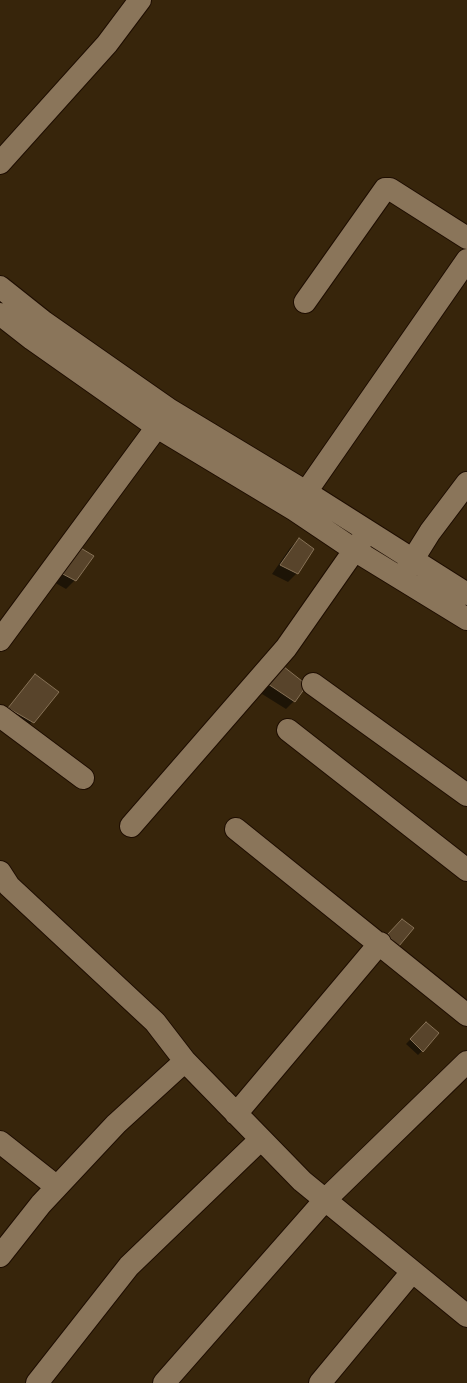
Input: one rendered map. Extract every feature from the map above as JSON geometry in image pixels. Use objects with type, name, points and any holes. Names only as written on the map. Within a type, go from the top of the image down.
[{"type":"street","points":[[0,163],[107,44],[140,0]]},
{"type":"street","points":[[305,302],[385,189],[390,188],[467,238]]},
{"type":"street","points":[[306,492],[467,260]]},
{"type":"street","points":[[0,287],[163,418],[294,510],[356,551],[467,619]]},
{"type":"street","points":[[0,314],[32,339],[163,418],[306,492],[467,594]]},
{"type":"street","points":[[0,640],[163,418]]},
{"type":"street","points":[[401,578],[430,532],[467,483]]},
{"type":"street","points":[[132,826],[286,648],[356,551],[368,530]]},
{"type":"street","points":[[313,684],[467,795]]},
{"type":"street","points":[[0,716],[82,778]]},
{"type":"street","points":[[288,730],[467,870]]},
{"type":"street","points":[[236,829],[380,943],[467,1015]]},
{"type":"street","points":[[3,886],[155,1022],[185,1061],[260,1140],[302,1181],[467,1316]]},
{"type":"street","points":[[236,1114],[380,943]]},
{"type":"street","points":[[0,1256],[41,1204],[116,1124],[185,1061]]},
{"type":"street","points":[[164,1383],[325,1200],[467,1062]]},
{"type":"street","points":[[37,1383],[129,1266],[260,1140]]},
{"type":"street","points":[[0,1142],[57,1187]]},
{"type":"street","points":[[320,1383],[412,1272]]},
{"type":"building","points":[[299,538],[314,549],[298,574],[280,565]]},
{"type":"building","points":[[79,547],[94,556],[76,581],[59,572]]},
{"type":"building","points":[[279,663],[307,685],[295,702],[262,680]]},
{"type":"building","points":[[35,674],[59,692],[34,723],[8,708]]},
{"type":"building","points":[[402,919],[414,928],[399,946],[387,935]]},
{"type":"building","points":[[426,1022],[439,1033],[423,1052],[410,1039]]}]
